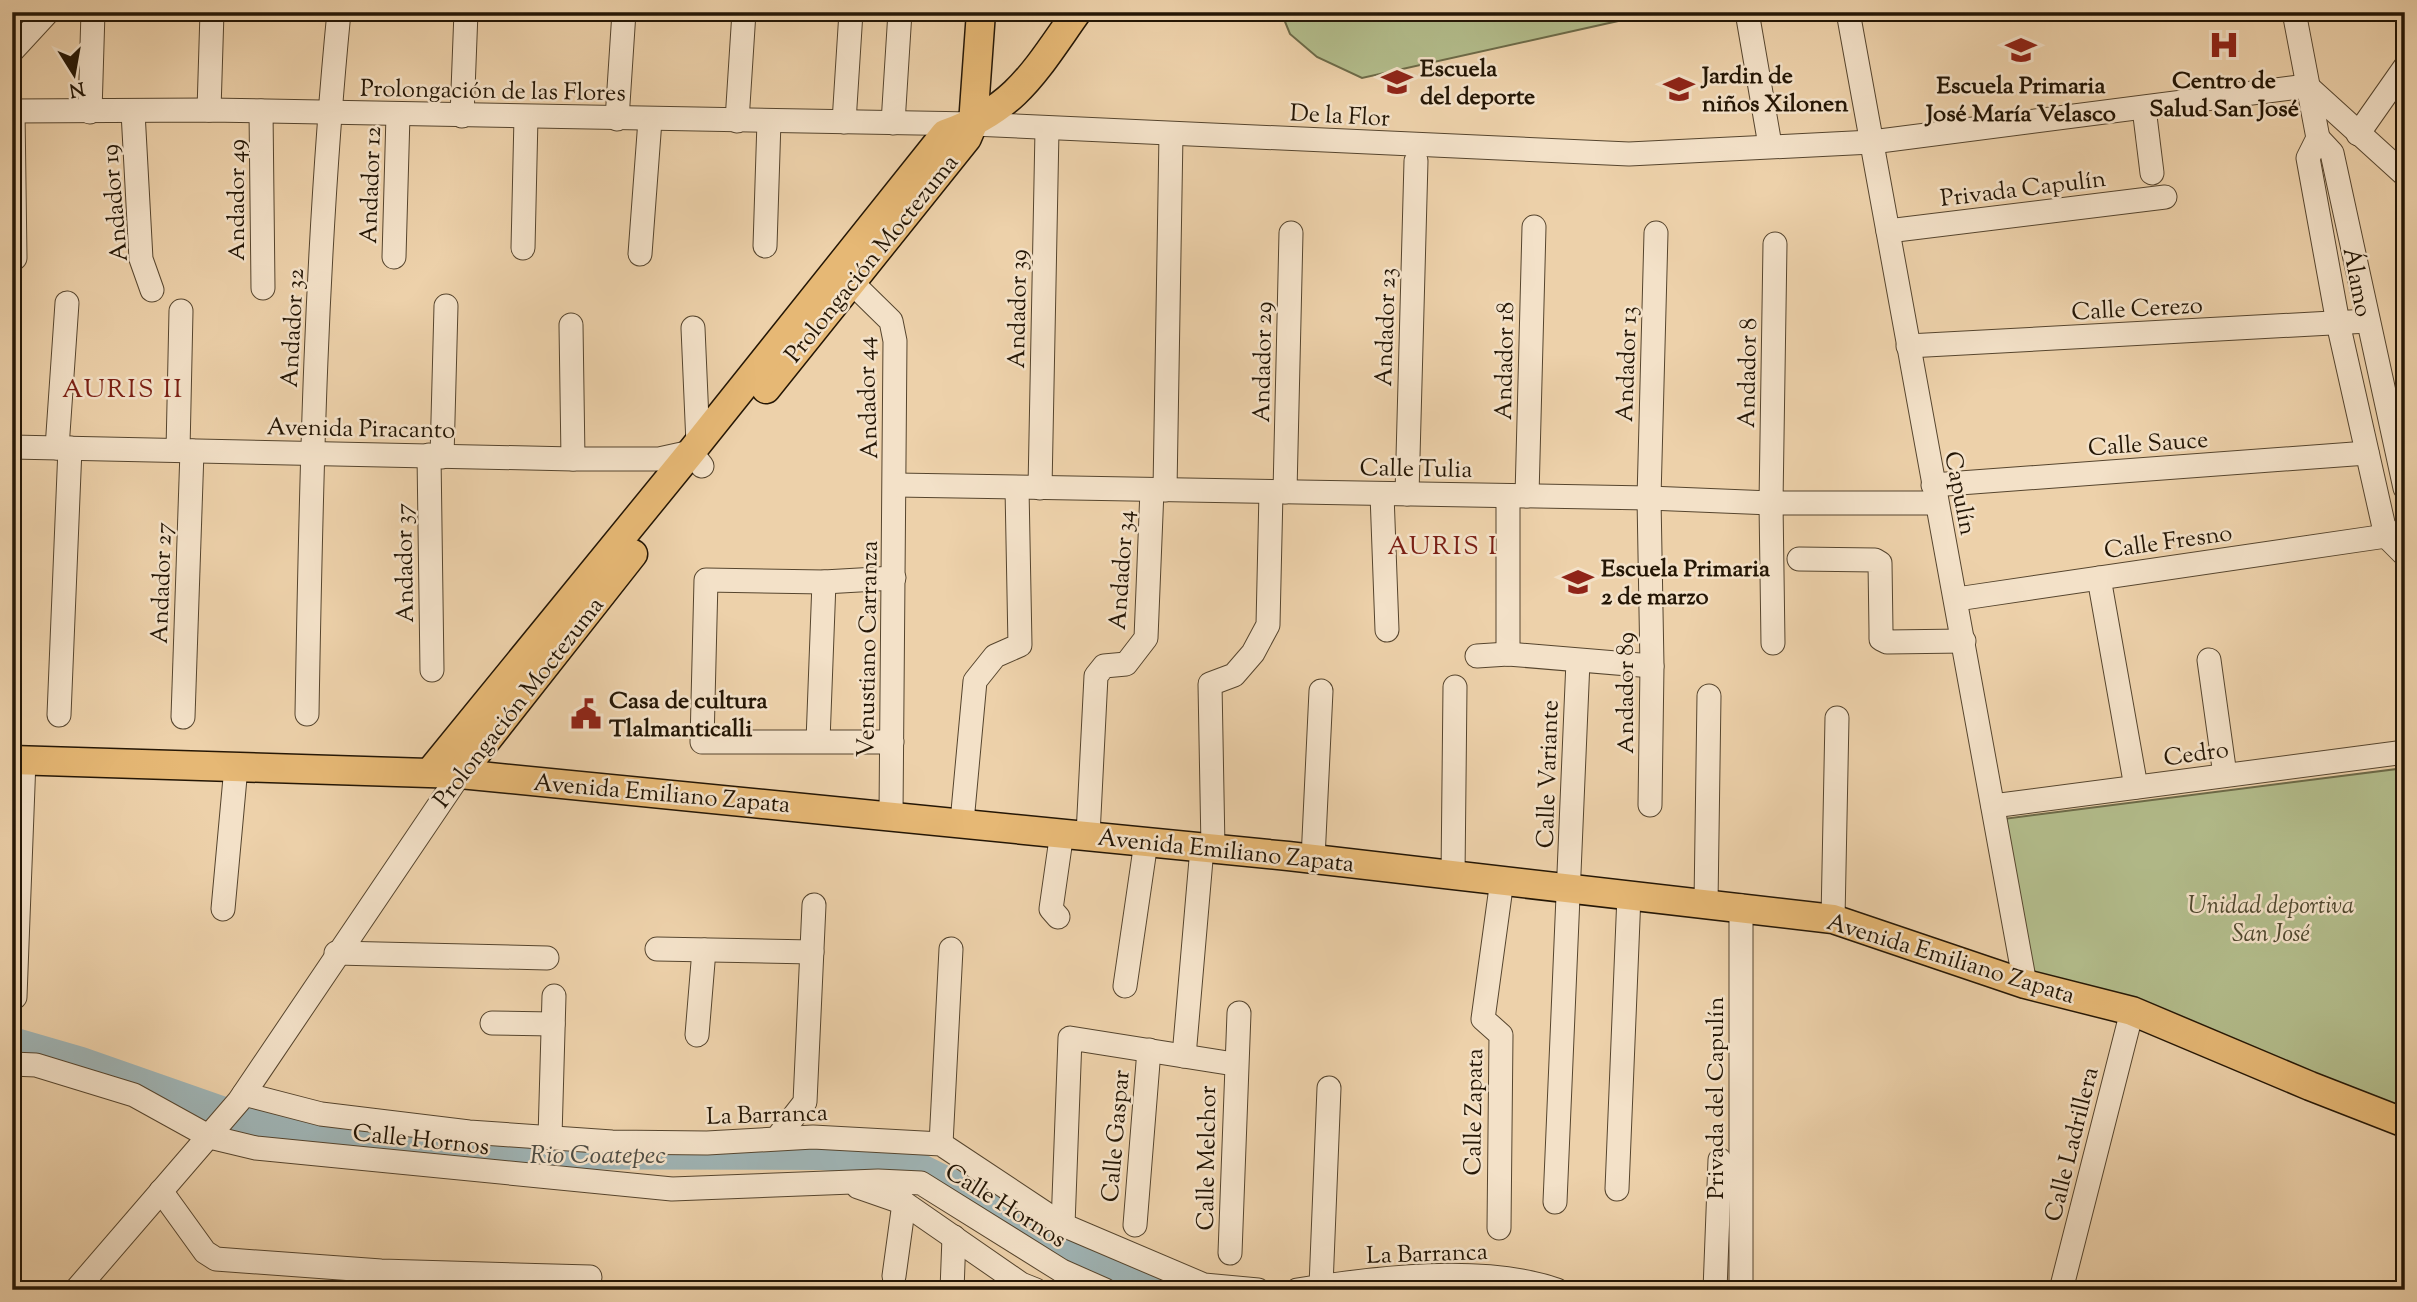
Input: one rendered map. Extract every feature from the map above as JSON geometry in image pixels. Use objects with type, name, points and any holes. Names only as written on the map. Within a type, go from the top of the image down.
[{"type":"main road","name":"Prolongación Moctezuma","points":[[430,772],[846,276],[967,138],[973,124],[981,12]]},
{"type":"main road","points":[[973,124],[1002,106],[1025,85],[1077,12]]},
{"type":"main road","name":"Prolongación Moctezuma","points":[[460,774],[697,454]]},
{"type":"main road","name":"Avenida Emiliano Zapata","points":[[18,760],[460,774],[891,814],[1741,906],[1833,919],[2025,984],[2132,1011],[2405,1123]]},
{"type":"street","points":[[12,51],[48,12]]},
{"type":"street","points":[[90,112],[93,12]]},
{"type":"street","points":[[209,110],[212,12]]},
{"type":"street","name":"Andador 32","points":[[307,714],[312,454],[329,113],[339,12]]},
{"type":"street","points":[[462,116],[466,12]]},
{"type":"street","points":[[617,119],[624,12]]},
{"type":"street","points":[[737,121],[744,12]]},
{"type":"street","points":[[844,122],[851,12]]},
{"type":"street","points":[[893,123],[900,12]]},
{"type":"street","points":[[1747,12],[1770,145]]},
{"type":"street","name":"Capulín","points":[[1848,12],[2025,984]]},
{"type":"street","name":"Álamo","points":[[2294,12],[2318,138],[2308,158],[2338,323],[2367,453],[2396,533]]},
{"type":"street","points":[[2358,134],[2405,67]]},
{"type":"street","points":[[2307,86],[2405,175]]},
{"type":"street","name":"De la Flor","points":[[973,124],[1047,130],[1629,154],[1872,142],[2307,86]]},
{"type":"street","points":[[2144,108],[2152,173]]},
{"type":"street","name":"Prolongación de las Flores","points":[[13,111],[209,110],[973,124]]},
{"type":"street","points":[[13,111],[16,258]]},
{"type":"street","name":"Andador 49","points":[[261,111],[263,288]]},
{"type":"street","name":"Andador 19","points":[[133,112],[141,259],[152,290]]},
{"type":"street","name":"Andador 12","points":[[394,257],[398,114]]},
{"type":"street","points":[[523,248],[526,117]]},
{"type":"street","points":[[640,254],[650,120]]},
{"type":"street","points":[[765,246],[769,121]]},
{"type":"street","name":"Andador 39","points":[[962,822],[975,681],[995,656],[1020,645],[1047,130]]},
{"type":"street","name":"Andador 34","points":[[1058,917],[1051,909],[1075,834],[1096,676],[1104,666],[1126,664],[1146,638],[1158,490],[1171,134]]},
{"type":"street","points":[[2318,138],[2332,153],[2405,488]]},
{"type":"street","name":"Andador 23","points":[[1407,494],[1416,161]]},
{"type":"street","name":"Privada Capulín","points":[[1888,231],[2165,197]]},
{"type":"street","name":"Andador 18","points":[[1508,654],[1534,227]]},
{"type":"street","name":"Andador 29","points":[[1207,848],[1210,684],[1234,675],[1252,653],[1268,625],[1278,492],[1291,233]]},
{"type":"street","name":"Andador 13","points":[[1648,498],[1656,233]]},
{"type":"street","name":"Andador 8","points":[[1773,643],[1771,503],[1775,244]]},
{"type":"street","name":"Andador 44","points":[[846,276],[891,321],[895,341],[896,485]]},
{"type":"street","points":[[59,715],[67,303]]},
{"type":"street","points":[[436,456],[446,306]]},
{"type":"street","points":[[181,311],[185,451]]},
{"type":"street","name":"Calle Cerezo","points":[[1908,346],[2368,321]]},
{"type":"street","points":[[571,325],[573,459]]},
{"type":"street","points":[[693,328],[697,454]]},
{"type":"street","name":"Avenida Piracanto","points":[[12,447],[573,459],[659,459],[697,454]]},
{"type":"street","name":"Andador 27","points":[[183,717],[185,451]]},
{"type":"street","name":"Calle Sauce","points":[[1934,494],[2367,453]]},
{"type":"street","name":"Andador 37","points":[[432,670],[436,456]]},
{"type":"street","name":"Calle Tulia","points":[[896,485],[1648,498],[1771,503],[1934,494]]},
{"type":"street","name":"Venustiano Carranza","points":[[891,814],[896,485]]},
{"type":"street","points":[[1382,494],[1387,630]]},
{"type":"street","name":"Andador 89","points":[[1648,498],[1652,666],[1650,805]]},
{"type":"street","points":[[2396,533],[2405,555]]},
{"type":"street","name":"Calle Fresno","points":[[1957,599],[2396,533]]},
{"type":"street","points":[[1799,559],[1875,560],[1880,563],[1881,639],[1887,642],[1964,641]]},
{"type":"street","points":[[892,742],[702,742],[706,580],[824,582],[894,578]]},
{"type":"street","points":[[2099,578],[2136,787]]},
{"type":"street","points":[[817,741],[824,582]]},
{"type":"street","points":[[1477,656],[1508,654],[1652,666]]},
{"type":"street","points":[[2209,660],[2225,775]]},
{"type":"street","name":"Calle Variante","points":[[1555,1202],[1578,661]]},
{"type":"street","points":[[1452,876],[1455,687]]},
{"type":"street","points":[[1313,859],[1321,691]]},
{"type":"street","points":[[1706,903],[1710,696]]},
{"type":"street","points":[[1833,919],[1837,718]]},
{"type":"street","name":"Cedro","points":[[1993,806],[2405,752]]},
{"type":"street","points":[[15,998],[18,760]]},
{"type":"street","points":[[223,909],[236,767]]},
{"type":"street","name":"Prolongación Moctezuma","points":[[76,1290],[213,1134],[241,1097],[336,953],[460,774]]},
{"type":"street","points":[[1125,986],[1146,842]]},
{"type":"street","points":[[1184,1056],[1207,848]]},
{"type":"street","name":"Calle Zapata","points":[[1499,1228],[1500,1035],[1483,1019],[1502,880]]},
{"type":"street","points":[[1617,1189],[1629,895]]},
{"type":"street","points":[[777,1138],[805,1102],[814,905]]},
{"type":"street","name":"Privada del Capulín","points":[[1741,906],[1741,1290]]},
{"type":"street","points":[[657,949],[812,952]]},
{"type":"street","points":[[951,949],[942,1144],[1063,1225],[1204,1285],[1258,1290]]},
{"type":"street","points":[[697,1035],[704,950]]},
{"type":"street","points":[[336,953],[547,958]]},
{"type":"street","points":[[550,1137],[554,996]]},
{"type":"street","name":"Calle Ladrillera","points":[[2061,1290],[2132,1011]]},
{"type":"street","name":"Calle Melchor","points":[[1230,1253],[1234,1064],[1239,1013]]},
{"type":"street","points":[[492,1023],[553,1024]]},
{"type":"street","points":[[1063,1225],[1070,1038],[1234,1064]]},
{"type":"street","name":"Calle Gaspar","points":[[1135,1225],[1149,1050]]},
{"type":"street","name":"Calle Hornos","points":[[12,1064],[36,1065],[134,1095],[213,1134],[256,1148],[672,1189],[878,1181],[920,1183],[1062,1271],[1105,1290]]},
{"type":"street","points":[[1321,1286],[1329,1088]]},
{"type":"street","name":"La Barranca","points":[[241,1097],[321,1114],[469,1132],[707,1143],[777,1138],[942,1144]]},
{"type":"street","points":[[1715,1290],[1720,1160]]},
{"type":"street","points":[[846,1183],[904,1203],[1026,1288]]},
{"type":"street","points":[[161,1191],[205,1252],[216,1259],[381,1280],[590,1277]]},
{"type":"street","points":[[894,1276],[904,1203]]},
{"type":"street","points":[[952,1290],[954,1237]]},
{"type":"street","name":"La Barranca","points":[[1297,1290],[1365,1280],[1496,1276],[1529,1280],[1557,1290]]},
{"type":"green space","points":[[1281,12],[1634,12],[1627,19],[1362,78],[1317,57],[1290,34]]},
{"type":"green space","name":"Unidad deportiva San José","points":[[2405,768],[2405,1109],[2026,972],[2003,819]]},
{"type":"waterway","name":"Rio Coatepec","points":[[12,1042],[81,1062],[261,1125],[431,1154],[822,1155],[909,1163],[989,1203],[1110,1274],[1169,1290]]},
{"type":"place","name":"Centro de Salud San José","points":[[2224,45]]},
{"type":"place","name":"Escuela Primaria José María Velasco","points":[[2021,50]]},
{"type":"place","name":"Escuela del deporte","points":[[1397,82]]},
{"type":"place","name":"Jardin de niños Xilonen","points":[[1679,89]]},
{"type":"place","name":"Escuela Primaria 2 de marzo","points":[[1578,582]]},
{"type":"place","name":"Casa de cultura Tlalmanticalli","points":[[586,714]]},
{"type":"district","name":"AURIS II","points":[[123,388]]},
{"type":"district","name":"AURIS I","points":[[1443,545]]}]
